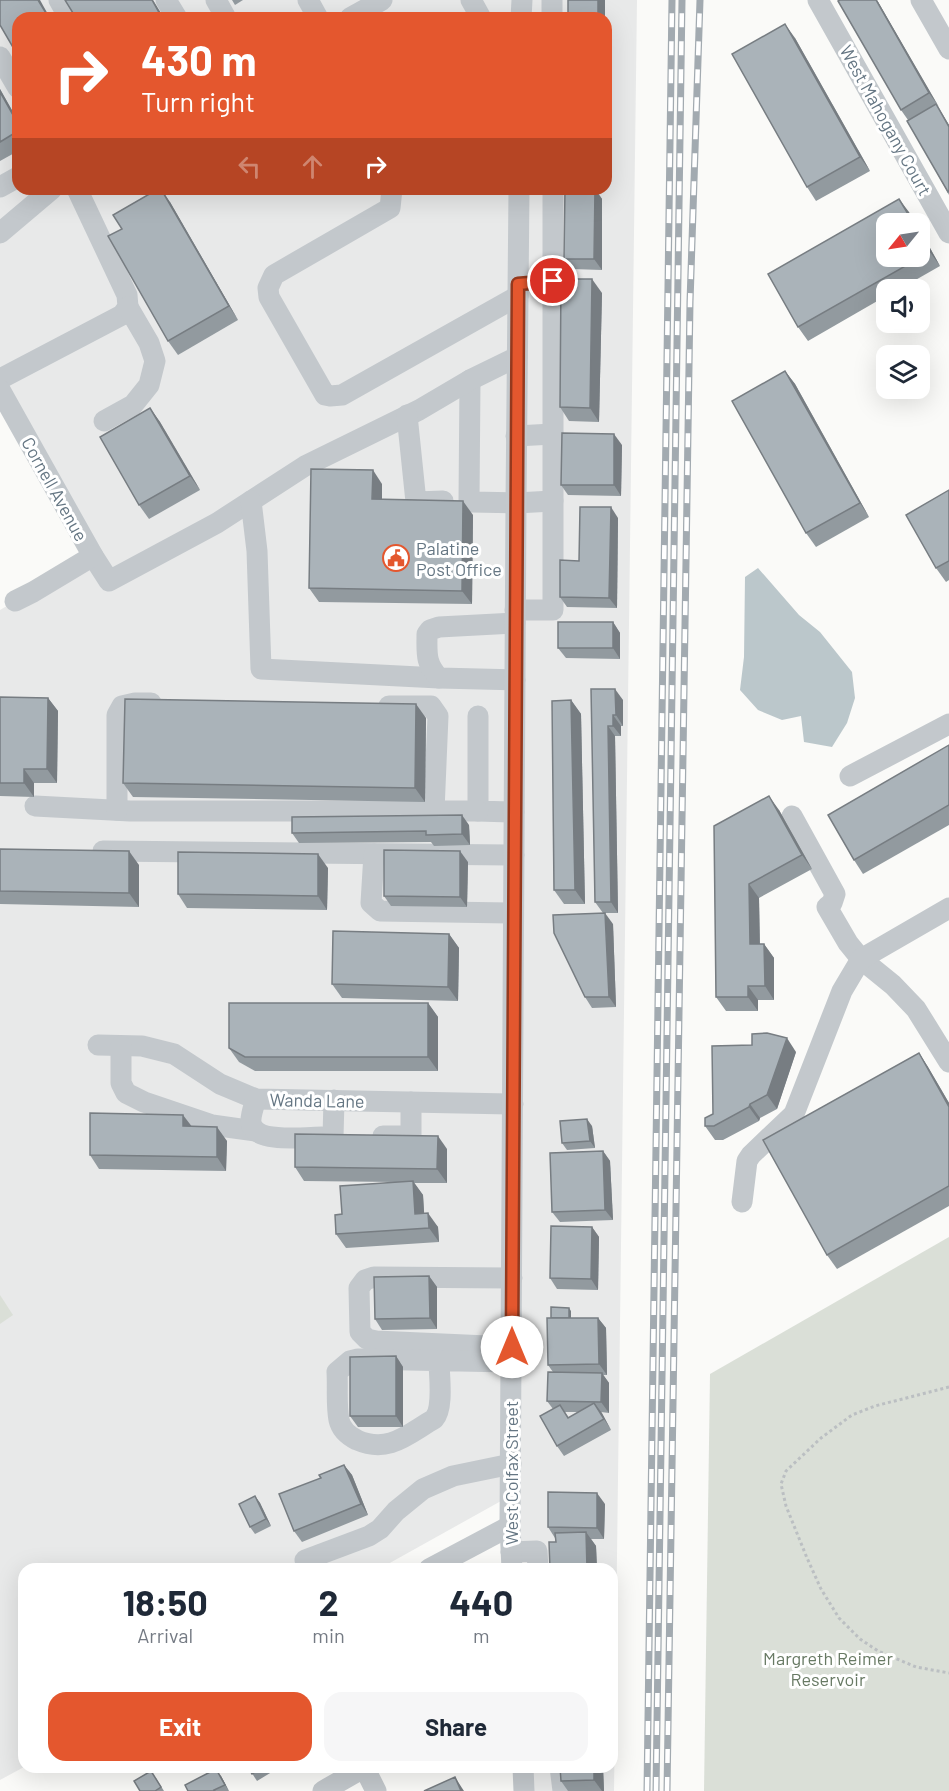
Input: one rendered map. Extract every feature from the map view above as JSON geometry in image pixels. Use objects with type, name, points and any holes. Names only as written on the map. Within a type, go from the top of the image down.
[{"type":"street","points":[[356,12],[382,0]]},
{"type":"street","points":[[921,0],[949,49]]},
{"type":"street","name":"West Mahogany Court","points":[[825,3],[949,232]]},
{"type":"street","points":[[0,57],[12,77]]},
{"type":"street","points":[[1,230],[45,195]]},
{"type":"street","points":[[80,195],[127,295],[128,308],[149,343],[155,361],[149,385],[133,405],[104,421]]},
{"type":"street","points":[[391,195],[390,208],[274,275],[268,288],[269,297],[325,395],[342,395],[518,290],[553,281]]},
{"type":"street","name":"West Colfax Street","points":[[512,1560],[510,1526],[514,680],[519,195]]},
{"type":"street","points":[[440,678],[430,669],[427,659],[427,634],[430,630],[553,610],[553,195]]},
{"type":"street","points":[[0,379],[122,315],[128,308]]},
{"type":"street","points":[[514,680],[261,669],[257,552],[250,501],[305,466],[517,357]]},
{"type":"street","points":[[469,501],[470,380]]},
{"type":"street","name":"Cornell Avenue","points":[[0,390],[108,581],[217,523],[250,501]]},
{"type":"street","points":[[407,415],[416,502],[553,501]]},
{"type":"street","points":[[516,436],[553,434]]},
{"type":"street","points":[[15,601],[93,556]]},
{"type":"street","points":[[117,810],[117,715],[123,706],[135,703],[170,703]]},
{"type":"street","points":[[372,706],[431,706],[438,716],[434,811]]},
{"type":"street","points":[[478,716],[478,811]]},
{"type":"street","points":[[850,776],[949,724]]},
{"type":"street","points":[[34,806],[117,810],[514,812]]},
{"type":"street","points":[[792,816],[835,894],[832,903],[827,907],[848,943],[861,959],[893,985],[916,1010],[949,1062]]},
{"type":"street","points":[[82,851],[514,855]]},
{"type":"street","points":[[374,854],[371,903],[380,911],[513,913]]},
{"type":"street","points":[[742,1202],[747,1161],[794,1114],[842,991],[861,959],[949,908]]},
{"type":"street","name":"Wanda Lane","points":[[98,1046],[142,1046],[174,1054],[220,1084],[256,1099],[513,1104]]},
{"type":"street","points":[[122,1046],[121,1083],[126,1093],[144,1102],[212,1125],[256,1131],[266,1137],[411,1136],[411,1102]]},
{"type":"street","points":[[256,1099],[251,1122],[256,1131]]},
{"type":"street","points":[[333,1137],[334,1100]]},
{"type":"street","points":[[512,1278],[374,1277],[365,1280],[359,1288],[360,1332],[367,1339],[512,1354]]},
{"type":"street","points":[[439,1361],[440,1406],[438,1415],[434,1419],[400,1441],[388,1445],[376,1445],[357,1440],[346,1433],[339,1419],[338,1372],[350,1361],[358,1359],[439,1361],[512,1354]]},
{"type":"street","points":[[305,1560],[369,1536],[380,1529],[396,1511],[423,1489],[453,1476],[511,1464]]},
{"type":"street","points":[[440,1563],[510,1526]]},
{"type":"street","points":[[512,1560],[537,1551],[538,1563]]},
{"type":"street","points":[[323,1791],[354,1773]]},
{"type":"street","points":[[368,1773],[376,1791]]},
{"type":"street","points":[[524,1773],[525,1791]]},
{"type":"street","points":[[561,1773],[563,1791]]},
{"type":"path","points":[[949,1387],[852,1414],[821,1438],[786,1471],[781,1484],[786,1506],[807,1558],[821,1589],[839,1618],[860,1639],[878,1651],[916,1667],[949,1673]]},
{"type":"shaded area","points":[[0,0],[637,0],[617,1563],[512,1563],[510,1496],[390,1563],[18,1563],[18,1770],[0,1780],[0,610],[92,556],[0,390]]},
{"type":"shaded area","points":[[758,568],[799,615],[820,632],[852,672],[855,698],[847,723],[832,747],[804,742],[801,716],[782,720],[758,710],[740,690],[744,657],[745,577]]},
{"type":"shaded area","points":[[523,1773],[614,1773],[614,1791],[524,1791]]},
{"type":"green space","name":"Margreth Reimer Reservoir","points":[[949,1237],[949,1791],[704,1791],[710,1374]]},
{"type":"green space","points":[[0,1295],[13,1315],[0,1324]]},
{"type":"building","points":[[0,0],[38,0],[45,12],[12,12],[12,46],[0,25]]},
{"type":"building","points":[[65,0],[152,0],[159,12],[72,12]]},
{"type":"building","points":[[568,0],[598,0],[598,12],[568,12]]},
{"type":"building","points":[[876,0],[929,93],[901,110],[838,1]]},
{"type":"building","points":[[785,24],[860,157],[807,187],[732,54]]},
{"type":"building","points":[[0,92],[12,113],[12,135],[0,142]]},
{"type":"building","points":[[936,104],[949,127],[948,192],[907,121]]},
{"type":"building","points":[[148,195],[164,195],[229,306],[168,341],[108,236],[122,229],[113,215]]},
{"type":"building","points":[[565,195],[595,195],[594,259],[564,259]]},
{"type":"building","points":[[899,199],[907,213],[876,213],[876,267],[904,267],[882,279],[876,279],[876,283],[798,327],[768,274]]},
{"type":"building","points":[[561,279],[592,279],[590,408],[560,407]]},
{"type":"building","points":[[785,371],[860,503],[806,533],[732,401]]},
{"type":"building","points":[[150,408],[190,476],[139,505],[100,437]]},
{"type":"building","points":[[562,433],[614,434],[614,485],[561,485]]},
{"type":"building","name":"Palatine Post Office","points":[[311,469],[373,470],[372,499],[463,501],[462,591],[309,588]]},
{"type":"building","points":[[949,490],[949,561],[936,568],[906,515]]},
{"type":"building","points":[[580,507],[611,507],[609,598],[560,597],[560,560],[579,561]]},
{"type":"building","points":[[558,622],[613,622],[613,648],[558,648]]},
{"type":"building","points":[[591,689],[615,689],[616,715],[613,715],[613,726],[608,726],[611,902],[595,902]]},
{"type":"building","points":[[0,697],[48,698],[47,769],[24,769],[24,783],[0,783]]},
{"type":"building","points":[[125,699],[416,704],[415,788],[123,783]]},
{"type":"building","points":[[571,700],[575,890],[554,890],[552,701]]},
{"type":"building","points":[[949,745],[949,805],[854,860],[828,815]]},
{"type":"building","points":[[769,796],[802,855],[749,884],[750,944],[764,944],[765,986],[748,986],[748,997],[716,997],[714,826]]},
{"type":"building","points":[[462,815],[462,834],[426,835],[426,831],[292,833],[292,817]]},
{"type":"building","points":[[0,849],[129,851],[129,893],[0,891]]},
{"type":"building","points":[[384,850],[460,851],[460,897],[384,896]]},
{"type":"building","points":[[178,852],[318,854],[318,896],[178,894]]},
{"type":"building","points":[[605,913],[609,997],[585,997],[554,933],[553,915]]},
{"type":"building","points":[[333,931],[449,934],[448,987],[332,984]]},
{"type":"building","points":[[229,1003],[428,1003],[428,1057],[245,1057],[229,1048]]},
{"type":"building","points":[[767,1033],[787,1038],[767,1095],[714,1126],[705,1126],[705,1118],[713,1114],[712,1046],[752,1045],[752,1034]]},
{"type":"building","points":[[919,1053],[949,1107],[949,1186],[827,1255],[763,1140]]},
{"type":"building","points":[[90,1113],[183,1115],[183,1126],[217,1127],[217,1157],[90,1155]]},
{"type":"building","points":[[587,1119],[590,1141],[562,1143],[560,1121]]},
{"type":"building","points":[[295,1134],[438,1136],[437,1169],[295,1167]]},
{"type":"building","points":[[603,1151],[605,1210],[552,1212],[550,1153]]},
{"type":"building","points":[[413,1181],[415,1214],[428,1213],[429,1228],[336,1234],[335,1215],[342,1214],[340,1186]]},
{"type":"building","points":[[551,1226],[592,1227],[591,1279],[550,1278]]},
{"type":"building","points":[[429,1276],[430,1318],[375,1319],[374,1277]]},
{"type":"building","points":[[551,1307],[569,1308],[569,1318],[551,1318]]},
{"type":"building","points":[[547,1318],[598,1318],[599,1364],[548,1365]]},
{"type":"building","points":[[396,1356],[396,1416],[350,1416],[350,1357]]},
{"type":"building","points":[[548,1372],[602,1373],[601,1402],[547,1401]]},
{"type":"building","points":[[594,1403],[604,1419],[557,1446],[540,1416],[560,1405],[568,1418]]},
{"type":"building","points":[[344,1465],[361,1504],[294,1531],[279,1494],[321,1478],[319,1475]]},
{"type":"building","points":[[548,1492],[597,1493],[597,1528],[548,1527]]},
{"type":"building","points":[[255,1496],[266,1519],[250,1527],[239,1504]]},
{"type":"building","points":[[586,1532],[587,1563],[550,1563],[549,1542],[556,1542],[555,1533]]},
{"type":"building","points":[[148,1773],[152,1773],[161,1787],[155,1791],[140,1791],[134,1781]]},
{"type":"building","points":[[208,1773],[218,1773],[225,1785],[215,1791],[188,1791],[185,1785]]},
{"type":"building","points":[[560,1773],[594,1773],[594,1780],[561,1781]]},
{"type":"building","points":[[455,1777],[461,1791],[424,1791]]},
{"type":"railway","points":[[647,1791],[672,0]]},
{"type":"railway","points":[[656,1791],[682,0]]},
{"type":"railway","points":[[667,1791],[690,302],[700,0]]},
{"type":"place","name":"Palatine Post Office","points":[[396,558]]},
{"type":"route","points":[[512,1347],[518,284],[553,281]]}]
